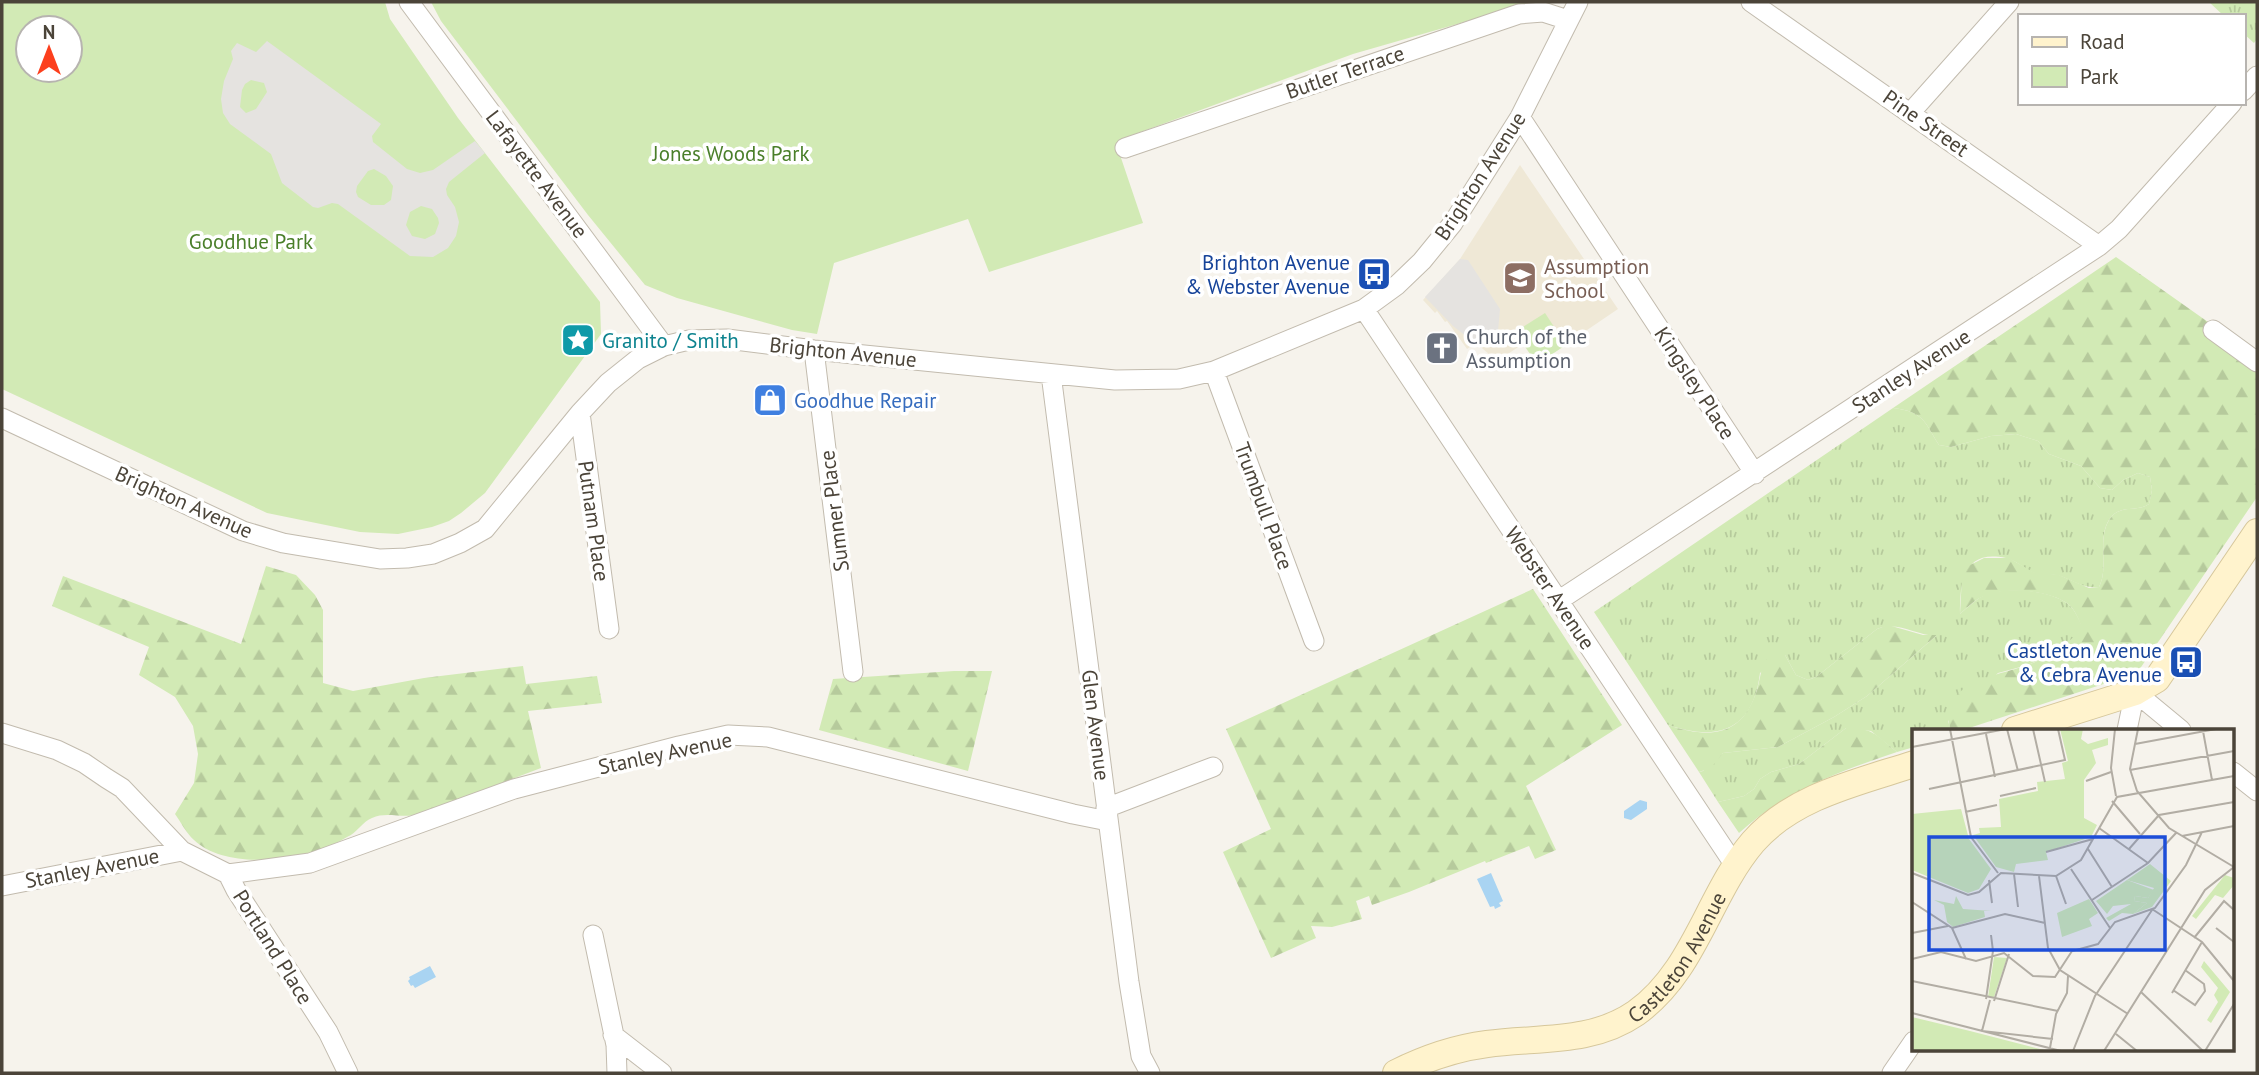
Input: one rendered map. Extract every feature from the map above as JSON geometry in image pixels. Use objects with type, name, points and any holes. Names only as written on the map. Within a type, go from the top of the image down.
[{"type":"street","name":"Lafayette Avenue","points":[[409,2],[664,346]]},
{"type":"street","name":"Brighton Avenue","points":[[2,418],[243,531],[295,545],[380,559],[407,558],[433,554],[485,529],[580,412],[608,383],[638,359],[664,346],[689,340],[727,339],[1115,380],[1179,379],[1214,371],[1364,309],[1397,285],[1427,256],[1520,117],[1578,2]]},
{"type":"street","name":"Pine Street","points":[[1751,2],[2099,246]]},
{"type":"street","points":[[1911,112],[2010,2]]},
{"type":"street","name":"Butler Terrace","points":[[1125,148],[1519,14],[1543,12],[1568,20]]},
{"type":"street","points":[[2245,89],[2257,76]]},
{"type":"street","name":"Stanley Avenue","points":[[1558,601],[2099,246],[2119,229],[2230,105]]},
{"type":"street","name":"Kingsley Place","points":[[1520,117],[1755,474]]},
{"type":"street","name":"Webster Avenue","points":[[1364,309],[1736,867]]},
{"type":"street","points":[[2213,330],[2257,362]]},
{"type":"street","name":"Sumner Place","points":[[814,350],[853,672]]},
{"type":"street","name":"Trumbull Place","points":[[1214,371],[1314,640]]},
{"type":"street","name":"Glen Avenue","points":[[1051,374],[1129,982],[1141,1056],[1150,1073]]},
{"type":"street","name":"Putnam Place","points":[[580,412],[609,629]]},
{"type":"street","points":[[2018,729],[2135,692],[2157,679],[2257,532]]},
{"type":"street","points":[[2127,729],[2135,692]]},
{"type":"street","points":[[2135,692],[2180,729]]},
{"type":"street","name":"Portland Place","points":[[2,733],[57,750],[84,763],[122,788],[182,851],[228,874],[328,1032],[348,1073]]},
{"type":"street","name":"Stanley Avenue","points":[[228,874],[310,863],[514,789],[728,735],[768,737],[1080,816],[1107,814]]},
{"type":"street","name":"Castleton Avenue","points":[[1396,1073],[1474,1046],[1585,1035],[1627,1018],[1656,995],[1678,969],[1736,867],[1763,832],[1794,810],[1821,796],[1912,765]]},
{"type":"street","points":[[1107,814],[1213,767]]},
{"type":"street","points":[[2234,773],[2257,792]]},
{"type":"street","name":"Stanley Avenue","points":[[2,886],[182,851]]},
{"type":"street","points":[[593,935],[614,1035],[617,1073]]},
{"type":"street","points":[[614,1035],[662,1073]]},
{"type":"street","points":[[1892,1073],[1912,1044]]},
{"type":"shaded area","points":[[267,41],[381,124],[372,136],[373,142],[407,169],[420,173],[433,170],[475,141],[485,153],[449,182],[446,189],[459,222],[456,236],[448,248],[433,257],[410,256],[338,204],[313,207],[282,183],[271,154],[230,124],[223,113],[221,99],[224,81],[233,59],[231,51],[237,43],[256,52]],"holes":[[[251,80],[264,83],[267,92],[256,109],[246,113],[240,107],[242,90]],[[374,169],[386,176],[393,186],[391,200],[384,205],[371,205],[358,197],[357,186],[368,171]],[[421,206],[432,209],[439,223],[435,234],[425,239],[412,236],[406,225],[410,212]]]},
{"type":"shaded area","name":"Assumption School","points":[[1520,165],[1618,309],[1537,364],[1523,344],[1497,361],[1476,343],[1467,349],[1447,321],[1423,300],[1460,259]]},
{"type":"shaded area","points":[[1460,259],[1468,260],[1500,309],[1498,331],[1481,348],[1453,326],[1425,297]]},
{"type":"green space","name":"Goodhue Park","points":[[2,2],[385,2],[390,19],[458,118],[600,302],[601,334],[485,493],[449,521],[398,534],[360,532],[267,513],[2,389]]},
{"type":"green space","name":"Jones Woods Park","points":[[431,2],[1534,2],[1353,54],[1119,140],[1118,149],[1143,223],[989,272],[968,219],[834,263],[817,334],[792,330],[677,298],[645,285],[588,215],[441,21]]},
{"type":"green space","points":[[2209,2],[2257,2],[2257,39],[2254,43],[2245,35],[2245,14],[2222,14]]},
{"type":"green space","points":[[2116,257],[2208,322],[2205,336],[2257,371],[2257,497],[2137,673],[1966,729],[1951,729],[1948,714],[1952,702],[1960,692],[1972,684],[2043,658],[2064,645],[2082,628],[2068,604],[2051,596],[2028,591],[2006,591],[1987,595],[1976,600],[1960,614],[1962,576],[1970,565],[1984,558],[2009,558],[2033,572],[2059,575],[2089,588],[2099,587],[2107,524],[2116,513],[2149,504],[2152,490],[2150,477],[2138,473],[2123,480],[2112,490],[2100,488],[2081,466],[2049,454],[2038,441],[2016,434],[1991,436],[1951,447],[1939,445],[1922,419],[1911,412],[1893,408]]},
{"type":"green space","points":[[1545,313],[1566,345],[1537,364],[1515,332]]},
{"type":"green space","points":[[1893,408],[1911,412],[1922,419],[1939,445],[1951,447],[1991,436],[2016,434],[2038,441],[2049,454],[2081,466],[2100,488],[2112,490],[2123,480],[2138,473],[2150,477],[2152,490],[2149,504],[2116,513],[2107,524],[2099,587],[2085,586],[2060,576],[2035,573],[2006,558],[1981,558],[1967,571],[1961,590],[1960,614],[1987,594],[2006,591],[2040,593],[2060,599],[2075,612],[2083,628],[2074,638],[2053,654],[2028,665],[1998,673],[1948,721],[1951,729],[1912,729],[1912,748],[1897,752],[1871,731],[1846,728],[1799,764],[1771,772],[1760,779],[1754,789],[1744,796],[1718,802],[1699,772],[1723,753],[1778,747],[1834,717],[1867,696],[1936,636],[1899,627],[1877,629],[1816,677],[1808,680],[1796,675],[1785,655],[1760,673],[1750,708],[1741,719],[1730,727],[1703,732],[1668,725],[1594,612]]},
{"type":"green space","points":[[266,566],[296,575],[315,595],[323,610],[323,683],[353,691],[424,678],[523,666],[526,684],[597,676],[602,703],[528,711],[541,768],[419,814],[372,818],[351,835],[329,847],[304,855],[253,860],[220,855],[194,840],[175,814],[194,783],[198,754],[193,726],[175,697],[139,675],[149,647],[52,606],[63,576],[241,644]]},
{"type":"green space","points":[[1533,589],[1622,725],[1526,786],[1556,850],[1535,859],[1529,846],[1372,905],[1369,896],[1356,901],[1362,919],[1332,927],[1311,926],[1316,938],[1271,958],[1223,852],[1271,829],[1226,729]]},
{"type":"green space","points":[[1888,625],[1923,635],[1937,635],[1867,696],[1778,747],[1723,753],[1711,768],[1699,772],[1668,725],[1698,732],[1723,730],[1743,717],[1751,706],[1764,664],[1775,651],[1785,655],[1796,675],[1808,680],[1816,677],[1877,629]]},
{"type":"green space","points":[[992,671],[968,771],[819,730],[833,679]]},
{"type":"green space","points":[[1846,728],[1869,731],[1897,752],[1833,775],[1794,794],[1739,833],[1718,802],[1744,796],[1754,789],[1760,779],[1771,772],[1799,764]]},
{"type":"water","points":[[1640,800],[1647,802],[1647,809],[1631,820],[1624,818],[1624,811]]},
{"type":"water","points":[[1491,873],[1503,901],[1499,903],[1501,906],[1495,909],[1494,906],[1490,907],[1477,879]]},
{"type":"water","points":[[430,966],[436,977],[415,988],[411,986],[409,977]]},
{"type":"place","name":"Brighton Avenue & Webster Avenue","points":[[1374,274]]},
{"type":"place","name":"Assumption School","points":[[1520,278]]},
{"type":"place","name":"Granito / Smith","points":[[578,340]]},
{"type":"place","name":"Church of the Assumption","points":[[1442,348]]},
{"type":"place","name":"Goodhue Repair","points":[[770,400]]},
{"type":"place","name":"Castleton Avenue & Cebra Avenue","points":[[2186,662]]}]
